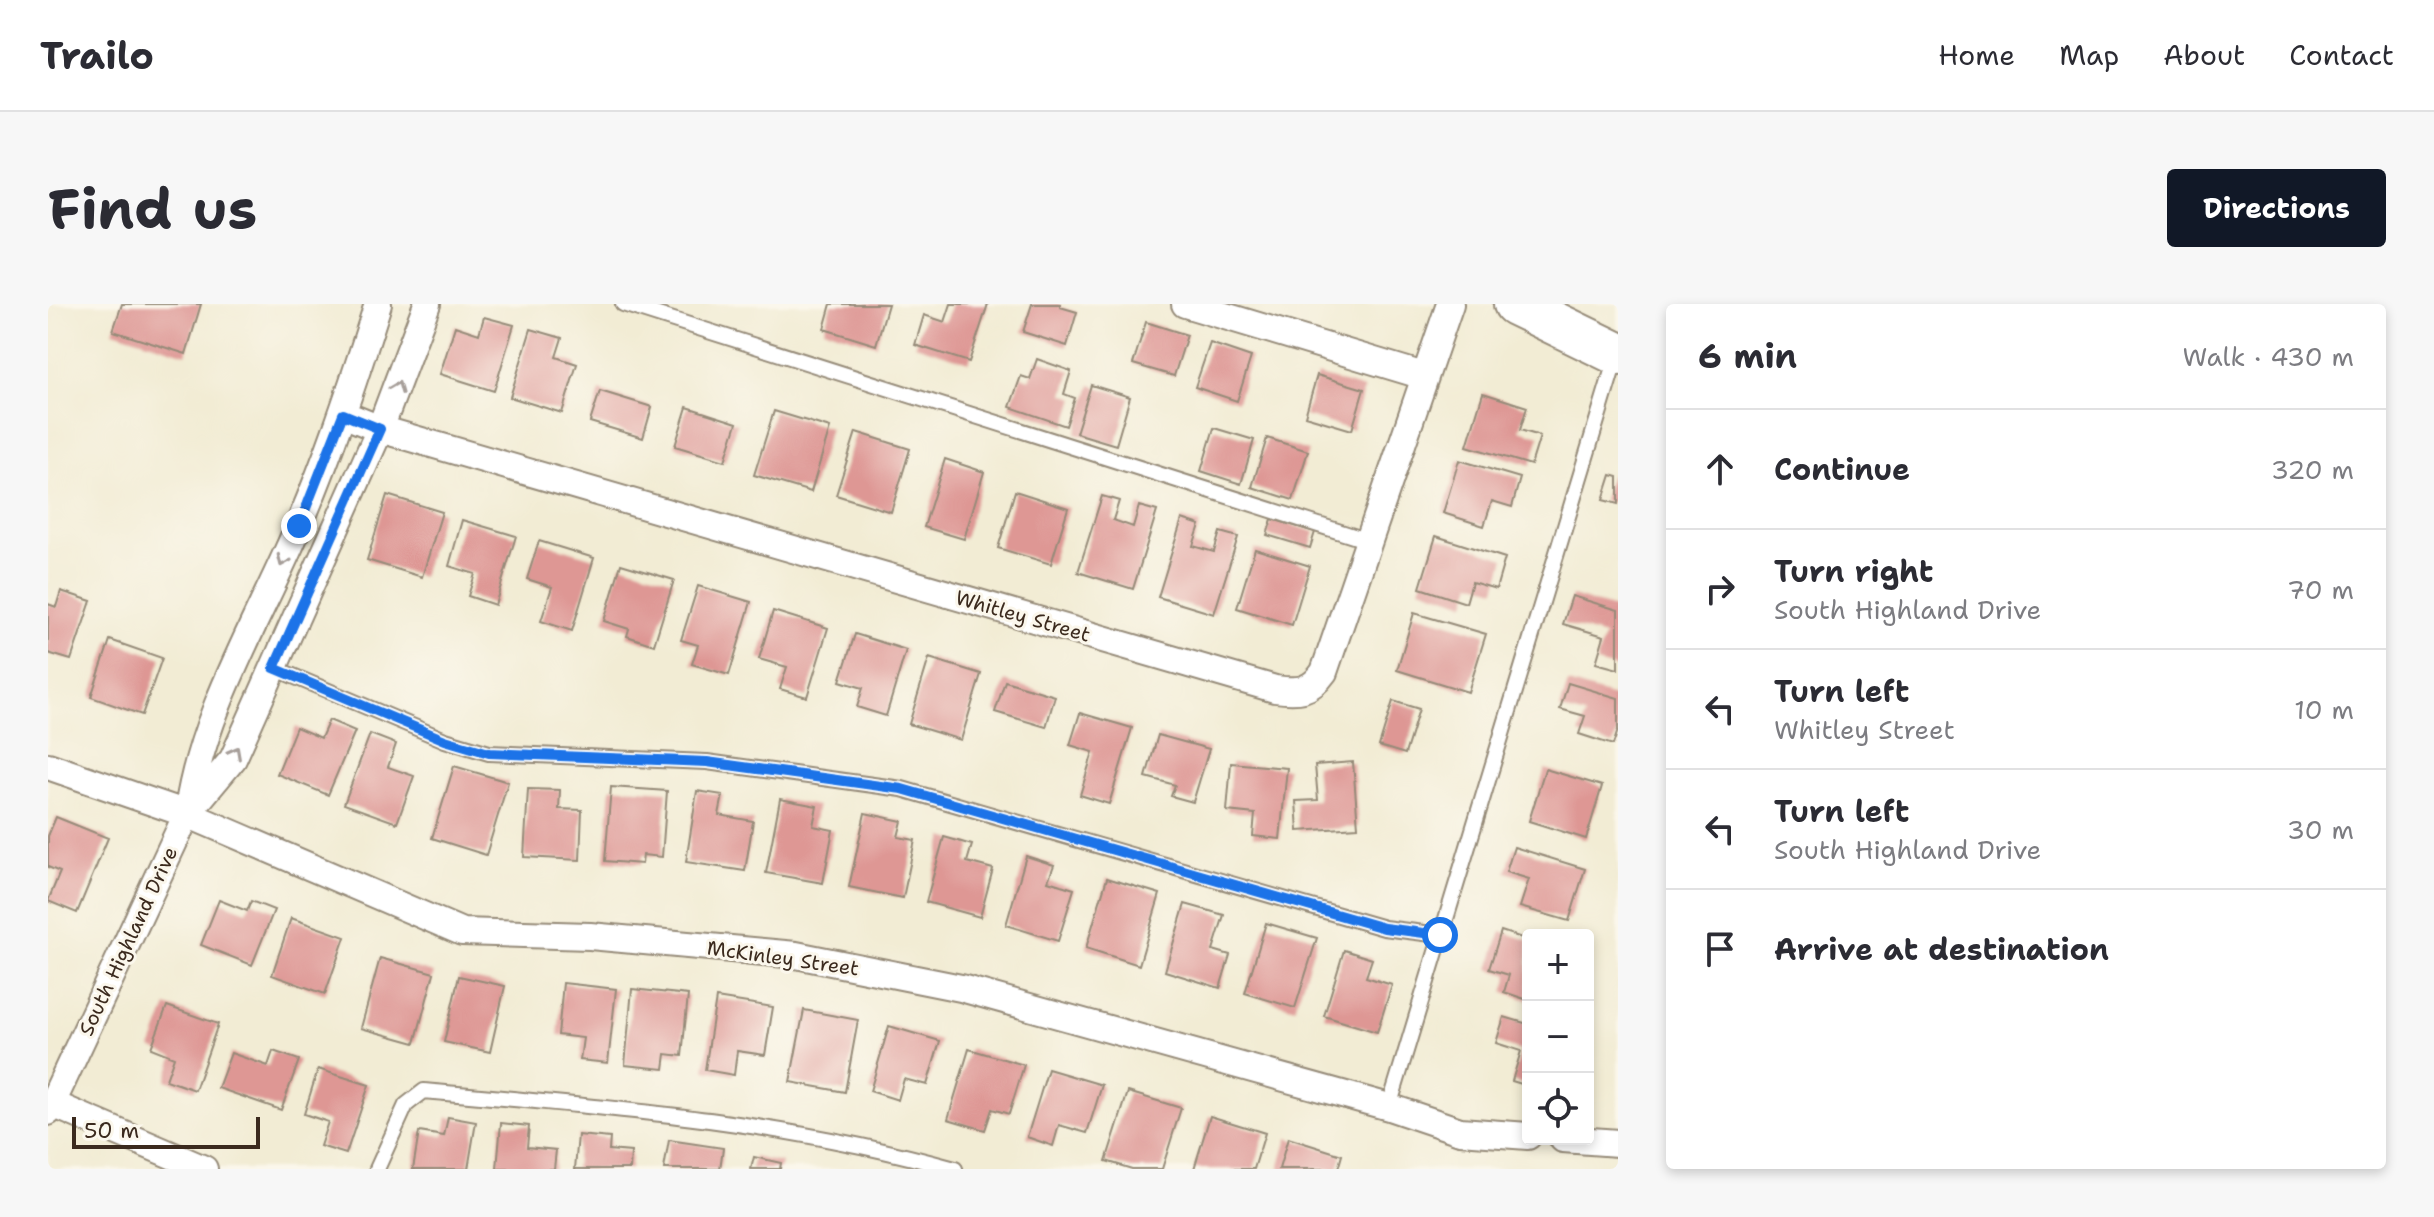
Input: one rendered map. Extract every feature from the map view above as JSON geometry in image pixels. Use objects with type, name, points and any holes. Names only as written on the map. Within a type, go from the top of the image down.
[{"type":"main road","points":[[1515,304],[1618,354]]},
{"type":"street","name":"South Highland Drive","points":[[49,1106],[187,814],[203,743],[299,526],[343,414],[378,304]]},
{"type":"street","name":"South Highland Drive","points":[[187,814],[233,759],[380,429],[427,304]]},
{"type":"street","points":[[1185,304],[1424,376]]},
{"type":"street","name":"Whitley Street","points":[[343,414],[380,429],[1275,689],[1301,692],[1316,684],[1324,672],[1450,304]]},
{"type":"street","name":"McKinley Street","points":[[48,766],[187,814],[462,932],[590,936],[796,955],[961,988],[1389,1107],[1460,1131],[1522,1136]]},
{"type":"street","points":[[49,1106],[204,1169]]},
{"type":"street","points":[[1594,1141],[1618,1143]]},
{"type":"lane","points":[[623,304],[1369,541]]},
{"type":"lane","points":[[1389,1107],[1618,354]]},
{"type":"lane","points":[[274,668],[445,740],[489,753],[707,762],[902,789],[1384,928],[1440,935]]},
{"type":"lane","points":[[377,1169],[406,1105],[424,1091],[693,1115],[875,1147],[955,1169]]},
{"type":"building","points":[[122,304],[201,304],[186,354],[113,331]]},
{"type":"building","points":[[831,304],[888,304],[876,345],[824,329]]},
{"type":"building","points":[[951,304],[988,304],[969,362],[915,345],[924,315],[945,322]]},
{"type":"building","points":[[1032,304],[1060,304],[1060,307],[1077,312],[1067,346],[1023,332]]},
{"type":"building","points":[[484,317],[514,325],[494,391],[440,374],[455,326],[479,334]]},
{"type":"building","points":[[1146,322],[1187,335],[1174,376],[1133,364]]},
{"type":"building","points":[[531,329],[562,338],[556,357],[577,364],[562,413],[510,397]]},
{"type":"building","points":[[1210,343],[1251,357],[1237,401],[1195,387]]},
{"type":"building","points":[[1037,359],[1071,371],[1064,394],[1075,398],[1066,426],[1010,407],[1021,376],[1030,379]]},
{"type":"building","points":[[1317,375],[1364,389],[1352,430],[1305,416]]},
{"type":"building","points":[[1091,385],[1130,397],[1116,445],[1076,433]]},
{"type":"building","points":[[600,391],[652,407],[643,438],[590,422]]},
{"type":"building","points":[[1483,393],[1527,407],[1520,430],[1540,436],[1531,465],[1467,446]]},
{"type":"building","points":[[687,407],[737,423],[725,461],[675,446]]},
{"type":"building","points":[[774,411],[830,428],[811,492],[754,475]]},
{"type":"building","points":[[1214,428],[1254,440],[1241,484],[1201,471]]},
{"type":"building","points":[[856,432],[910,449],[891,512],[836,495]]},
{"type":"building","points":[[1267,438],[1308,451],[1293,500],[1252,487]]},
{"type":"building","points":[[945,459],[984,472],[964,539],[924,527]]},
{"type":"building","points":[[1459,460],[1520,478],[1512,507],[1492,501],[1484,526],[1443,513]]},
{"type":"building","points":[[1611,475],[1618,477],[1618,504],[1603,500]]},
{"type":"building","points":[[1015,491],[1068,508],[1051,564],[998,548]]},
{"type":"building","points":[[387,495],[442,512],[422,577],[367,560]]},
{"type":"building","points":[[1102,496],[1119,501],[1113,520],[1133,527],[1139,506],[1157,511],[1133,589],[1078,572]]},
{"type":"building","points":[[1182,519],[1200,525],[1193,546],[1214,552],[1220,532],[1238,537],[1214,614],[1158,597]]},
{"type":"building","points":[[1272,519],[1315,532],[1310,548],[1267,535]]},
{"type":"building","points":[[462,520],[516,536],[495,605],[468,596],[475,574],[449,566]]},
{"type":"building","points":[[1436,536],[1505,558],[1496,589],[1472,582],[1466,603],[1420,588]]},
{"type":"building","points":[[539,541],[594,558],[572,631],[541,621],[552,587],[527,579]]},
{"type":"building","points":[[1255,549],[1310,566],[1292,625],[1237,608]]},
{"type":"building","points":[[621,564],[674,580],[654,645],[627,636],[629,629],[604,621]]},
{"type":"building","points":[[698,586],[751,602],[729,675],[692,664],[698,645],[681,640]]},
{"type":"building","points":[[61,591],[91,601],[71,660],[48,653],[48,604],[56,607]]},
{"type":"building","points":[[1572,596],[1618,610],[1618,669],[1596,663],[1604,636],[1563,624]]},
{"type":"building","points":[[773,611],[828,628],[807,697],[780,689],[787,667],[759,659]]},
{"type":"building","points":[[1414,613],[1486,634],[1468,692],[1397,670]]},
{"type":"building","points":[[855,634],[906,650],[886,716],[857,707],[863,688],[840,681]]},
{"type":"building","points":[[110,640],[162,658],[142,715],[91,697]]},
{"type":"building","points":[[929,658],[981,674],[961,740],[909,724]]},
{"type":"building","points":[[1005,681],[1055,696],[1046,727],[995,712]]},
{"type":"building","points":[[1568,683],[1618,698],[1618,730],[1613,745],[1579,734],[1585,716],[1560,709]]},
{"type":"building","points":[[1393,701],[1419,709],[1405,754],[1379,746]]},
{"type":"building","points":[[1080,713],[1132,728],[1109,804],[1080,795],[1093,752],[1070,745]]},
{"type":"building","points":[[329,720],[355,731],[328,795],[277,774],[296,727],[321,738]]},
{"type":"building","points":[[370,734],[396,744],[388,767],[414,776],[397,823],[344,804]]},
{"type":"building","points":[[1158,735],[1209,749],[1193,802],[1171,796],[1175,785],[1146,777]]},
{"type":"building","points":[[1353,762],[1358,827],[1298,831],[1296,801],[1318,800],[1315,765]]},
{"type":"building","points":[[1231,763],[1287,768],[1280,839],[1253,836],[1255,814],[1227,811]]},
{"type":"building","points":[[454,766],[508,782],[486,855],[432,838]]},
{"type":"building","points":[[1545,769],[1602,786],[1586,839],[1529,821]]},
{"type":"building","points":[[611,787],[667,791],[662,857],[643,855],[642,864],[605,861]]},
{"type":"building","points":[[528,789],[560,790],[559,809],[582,810],[580,860],[524,857]]},
{"type":"building","points":[[697,791],[723,795],[719,815],[753,821],[745,871],[686,862]]},
{"type":"building","points":[[780,799],[817,806],[813,826],[833,830],[823,883],[766,873]]},
{"type":"building","points":[[865,813],[902,821],[898,837],[915,840],[903,898],[849,887]]},
{"type":"building","points":[[56,817],[108,838],[77,913],[48,901],[60,872],[48,867],[48,836]]},
{"type":"building","points":[[944,837],[972,845],[967,862],[993,869],[980,917],[926,902]]},
{"type":"building","points":[[1514,847],[1585,869],[1569,921],[1520,907],[1529,879],[1506,872]]},
{"type":"building","points":[[1026,856],[1054,865],[1048,881],[1074,889],[1058,941],[1006,925]]},
{"type":"building","points":[[1107,878],[1160,894],[1139,965],[1086,948]]},
{"type":"building","points":[[219,900],[247,911],[251,901],[274,910],[252,965],[201,945]]},
{"type":"building","points":[[1185,904],[1224,915],[1213,950],[1230,955],[1220,988],[1165,971]]},
{"type":"building","points":[[291,918],[345,937],[325,994],[272,975]]},
{"type":"building","points":[[1266,923],[1317,938],[1295,1008],[1245,993]]},
{"type":"building","points":[[1501,931],[1522,938],[1522,998],[1504,992],[1509,975],[1489,969]]},
{"type":"building","points":[[1344,950],[1372,959],[1366,977],[1392,985],[1377,1032],[1324,1016]]},
{"type":"building","points":[[380,958],[434,973],[415,1043],[361,1028]]},
{"type":"building","points":[[459,976],[505,986],[490,1052],[444,1042]]},
{"type":"building","points":[[563,983],[616,989],[608,1063],[580,1060],[583,1038],[558,1035]]},
{"type":"building","points":[[632,989],[688,995],[682,1056],[666,1054],[664,1069],[625,1065]]},
{"type":"building","points":[[716,998],[773,1007],[765,1055],[737,1051],[734,1075],[705,1070]]},
{"type":"building","points":[[167,1006],[218,1024],[195,1090],[166,1080],[174,1057],[151,1048]]},
{"type":"building","points":[[804,1010],[858,1020],[845,1092],[790,1082]]},
{"type":"building","points":[[1504,1017],[1522,1022],[1522,1084],[1512,1081],[1521,1051],[1496,1043]]},
{"type":"building","points":[[889,1026],[940,1041],[927,1085],[904,1079],[898,1100],[870,1091]]},
{"type":"building","points":[[969,1049],[1024,1065],[1009,1114],[992,1109],[985,1130],[948,1119]]},
{"type":"building","points":[[273,1051],[299,1060],[281,1110],[218,1088],[231,1053],[268,1066]]},
{"type":"building","points":[[318,1069],[369,1085],[346,1154],[320,1146],[328,1122],[304,1114]]},
{"type":"building","points":[[1048,1069],[1102,1085],[1087,1133],[1059,1125],[1053,1146],[1027,1137]]},
{"type":"building","points":[[1128,1092],[1181,1108],[1162,1169],[1132,1169],[1106,1161]]},
{"type":"building","points":[[1210,1116],[1265,1133],[1254,1169],[1194,1169]]},
{"type":"building","points":[[448,1117],[476,1122],[468,1169],[413,1169],[419,1132],[444,1136]]},
{"type":"building","points":[[501,1123],[529,1126],[527,1147],[556,1150],[554,1169],[497,1169]]},
{"type":"building","points":[[578,1135],[610,1138],[609,1150],[631,1152],[630,1169],[575,1169]]},
{"type":"building","points":[[1288,1138],[1342,1155],[1338,1169],[1279,1169]]},
{"type":"building","points":[[669,1140],[723,1148],[720,1169],[664,1169]]},
{"type":"building","points":[[754,1157],[781,1163],[780,1169],[751,1169]]},
{"type":"route","points":[[299,526],[343,414],[380,429],[274,668],[445,740],[489,753],[707,762],[902,789],[1384,928],[1440,935]]}]
